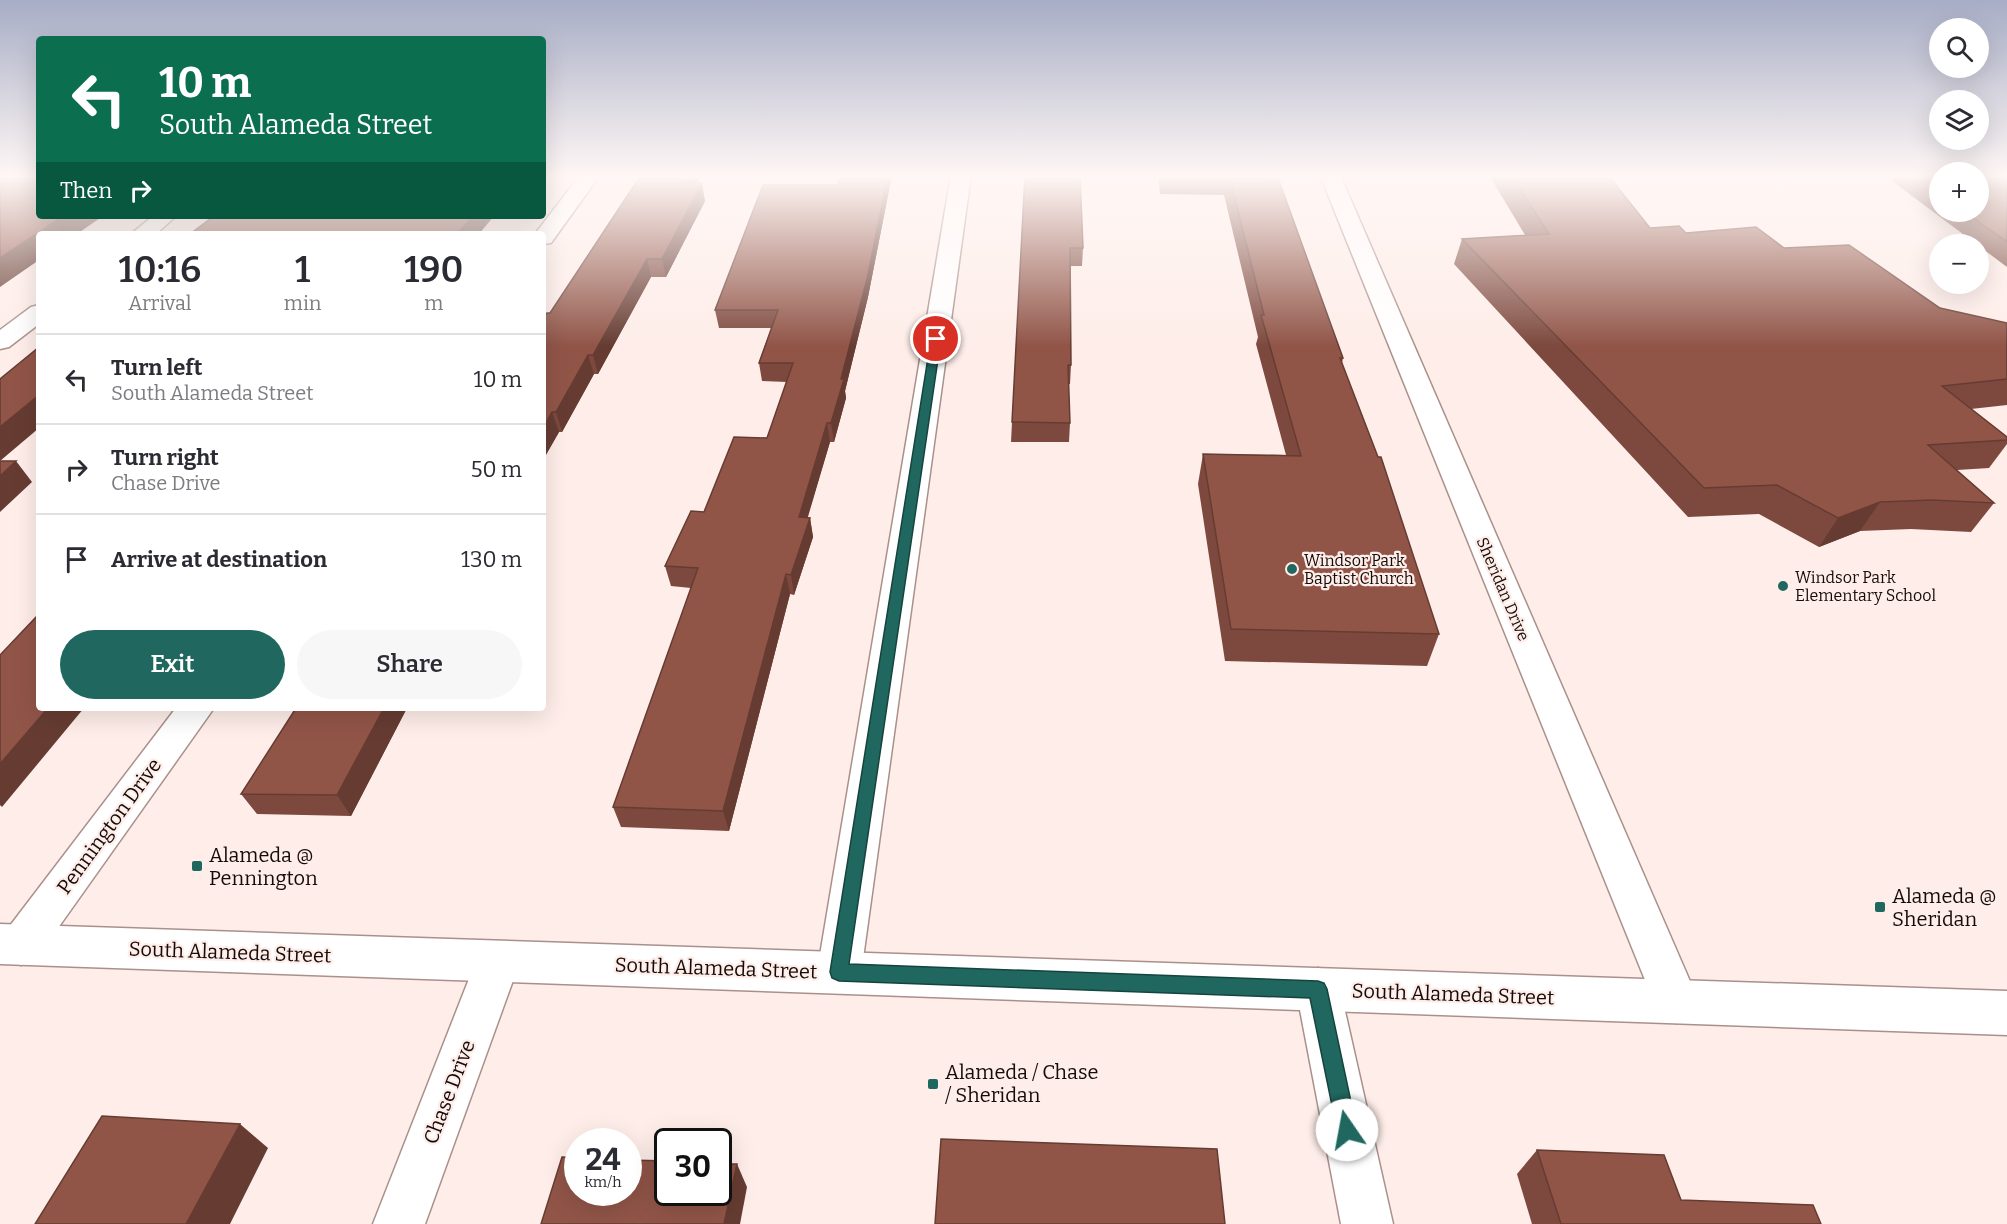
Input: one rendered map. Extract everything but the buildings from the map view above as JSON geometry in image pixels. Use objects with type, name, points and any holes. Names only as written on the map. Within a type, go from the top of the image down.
[{"type":"street","points":[[839,972],[952,232]]},
{"type":"street","name":"Sheridan Drive","points":[[1354,232],[1676,1002]]},
{"type":"street","points":[[0,342],[36,314]]},
{"type":"street","name":"Pennington Drive","points":[[11,944],[194,711]]},
{"type":"street","name":"South Alameda Street","points":[[11,944],[2007,1013]]},
{"type":"street","name":"Chase Drive","points":[[399,1224],[498,961]]},
{"type":"street","points":[[1318,989],[1367,1224]]},
{"type":"place","name":"Windsor Park Baptist Church","points":[[1292,569]]},
{"type":"place","name":"Windsor Park Elementary School","points":[[1783,586]]},
{"type":"place","name":"Alameda @ Pennington","points":[[197,866]]},
{"type":"place","name":"Alameda @ Sheridan","points":[[1880,907]]},
{"type":"place","name":"Alameda / Chase / Sheridan","points":[[933,1084]]},
{"type":"route","points":[[936,339],[839,972],[1318,989],[1347,1130]]}]
